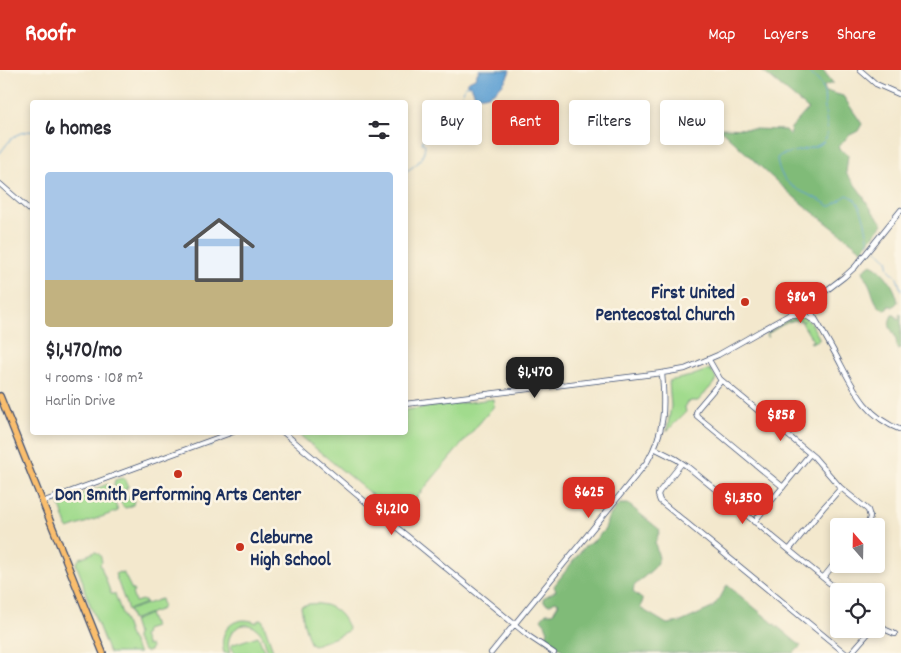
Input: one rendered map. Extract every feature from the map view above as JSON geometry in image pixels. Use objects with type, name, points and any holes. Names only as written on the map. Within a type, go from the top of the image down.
[{"type":"main road","points":[[0,396],[103,653]]},
{"type":"street","points":[[860,70],[876,84],[901,95]]},
{"type":"street","points":[[0,184],[30,210]]},
{"type":"street","points":[[408,404],[662,374],[685,369],[709,360],[787,316],[832,286],[854,267],[901,210]]},
{"type":"street","points":[[806,304],[853,388],[865,405],[879,419],[901,430]]},
{"type":"street","points":[[787,316],[803,314],[818,323]]},
{"type":"street","points":[[709,360],[716,375],[721,380],[818,461],[841,488],[868,510],[870,518]]},
{"type":"street","points":[[491,653],[647,462],[661,429],[664,414],[662,374]]},
{"type":"street","points":[[721,380],[698,408],[697,416],[783,488]]},
{"type":"street","points":[[42,502],[225,435]]},
{"type":"street","points":[[286,435],[530,637],[554,653]]},
{"type":"street","points":[[654,448],[682,463],[830,584]]},
{"type":"street","points":[[754,522],[810,454]]},
{"type":"street","points":[[682,463],[659,492],[660,501],[845,653]]},
{"type":"street","points":[[789,550],[841,488]]},
{"type":"street","points":[[823,578],[830,569]]},
{"type":"street","points":[[885,629],[895,634]]},
{"type":"street","points":[[851,653],[864,638]]},
{"type":"green space","points":[[761,70],[823,70],[833,83],[824,86],[826,93],[829,92],[843,96],[862,124],[858,131],[848,136],[838,148],[848,155],[846,173],[883,224],[862,250],[801,203],[724,133],[724,128],[785,130],[790,136],[791,128],[808,109]]},
{"type":"green space","points":[[871,264],[885,275],[892,285],[898,302],[893,307],[888,306],[888,309],[885,310],[879,307],[876,302],[863,270]]},
{"type":"green space","points":[[901,314],[901,348],[898,349],[889,323],[892,315],[895,315],[898,319]]},
{"type":"green space","points":[[802,315],[812,325],[819,340],[810,342],[813,341],[802,323],[805,320],[784,324],[767,334],[769,337],[767,337],[766,335],[767,333],[788,320],[801,317]]},
{"type":"green space","points":[[710,369],[716,381],[698,401],[686,403],[686,412],[667,431],[671,406],[669,381]]},
{"type":"green space","points":[[493,399],[494,406],[405,511],[395,514],[299,435],[408,435],[408,410]]},
{"type":"green space","points":[[122,478],[126,480],[128,487],[125,489],[129,501],[134,500],[133,505],[125,508],[114,484],[115,480]]},
{"type":"green space","points":[[108,484],[118,511],[68,529],[59,503]]},
{"type":"green space","points":[[619,504],[628,504],[660,530],[655,543],[659,558],[654,568],[634,586],[633,592],[643,600],[640,608],[667,624],[681,622],[712,608],[727,585],[801,646],[794,653],[567,653],[545,639],[548,631],[541,619],[546,613],[553,613],[559,603],[555,601],[549,605],[544,602],[543,598],[556,591],[554,586],[584,547],[595,540],[605,529],[608,518]]},
{"type":"green space","points":[[95,552],[101,557],[102,562],[100,564],[111,594],[115,594],[131,639],[139,653],[109,653],[76,564],[80,558]]},
{"type":"green space","points":[[123,572],[134,592],[132,593],[135,602],[142,600],[146,603],[128,610],[115,574]]},
{"type":"green space","points":[[161,599],[162,609],[132,620],[129,610]]},
{"type":"green space","points":[[309,604],[329,606],[334,609],[343,618],[349,630],[314,645],[310,643],[301,606]]},
{"type":"green space","points":[[149,614],[154,627],[145,630],[146,634],[143,636],[147,646],[150,645],[151,648],[150,651],[146,652],[136,639],[137,634],[133,621]]},
{"type":"green space","points":[[262,619],[274,653],[268,653],[261,633],[247,625],[236,628],[229,639],[230,653],[224,653],[223,637],[230,626],[242,620],[257,623],[257,621]]},
{"type":"green space","points":[[258,636],[265,653],[234,653],[231,645]]},
{"type":"water","points":[[479,70],[510,70],[497,90],[481,96],[475,95],[471,85],[466,83],[475,78]]},
{"type":"waterway","points":[[806,70],[822,86],[827,136],[819,145],[781,155],[777,158],[779,168],[785,179],[796,189],[829,206],[832,206],[847,195],[857,202],[863,215],[869,243]]},
{"type":"waterway","points":[[408,170],[417,164],[422,157],[425,144],[422,143],[429,122],[436,114],[450,113],[458,110],[465,86],[472,85]]},
{"type":"waterway","points":[[0,153],[10,140],[21,133],[30,131]]},
{"type":"waterway","points":[[877,250],[887,259],[889,269],[897,278],[901,290]]},
{"type":"place","name":"First United Pentecostal Church","points":[[745,302]]},
{"type":"place","name":"Don Smith Performing Arts Center","points":[[178,474]]},
{"type":"place","name":"Cleburne High School","points":[[240,547]]}]
